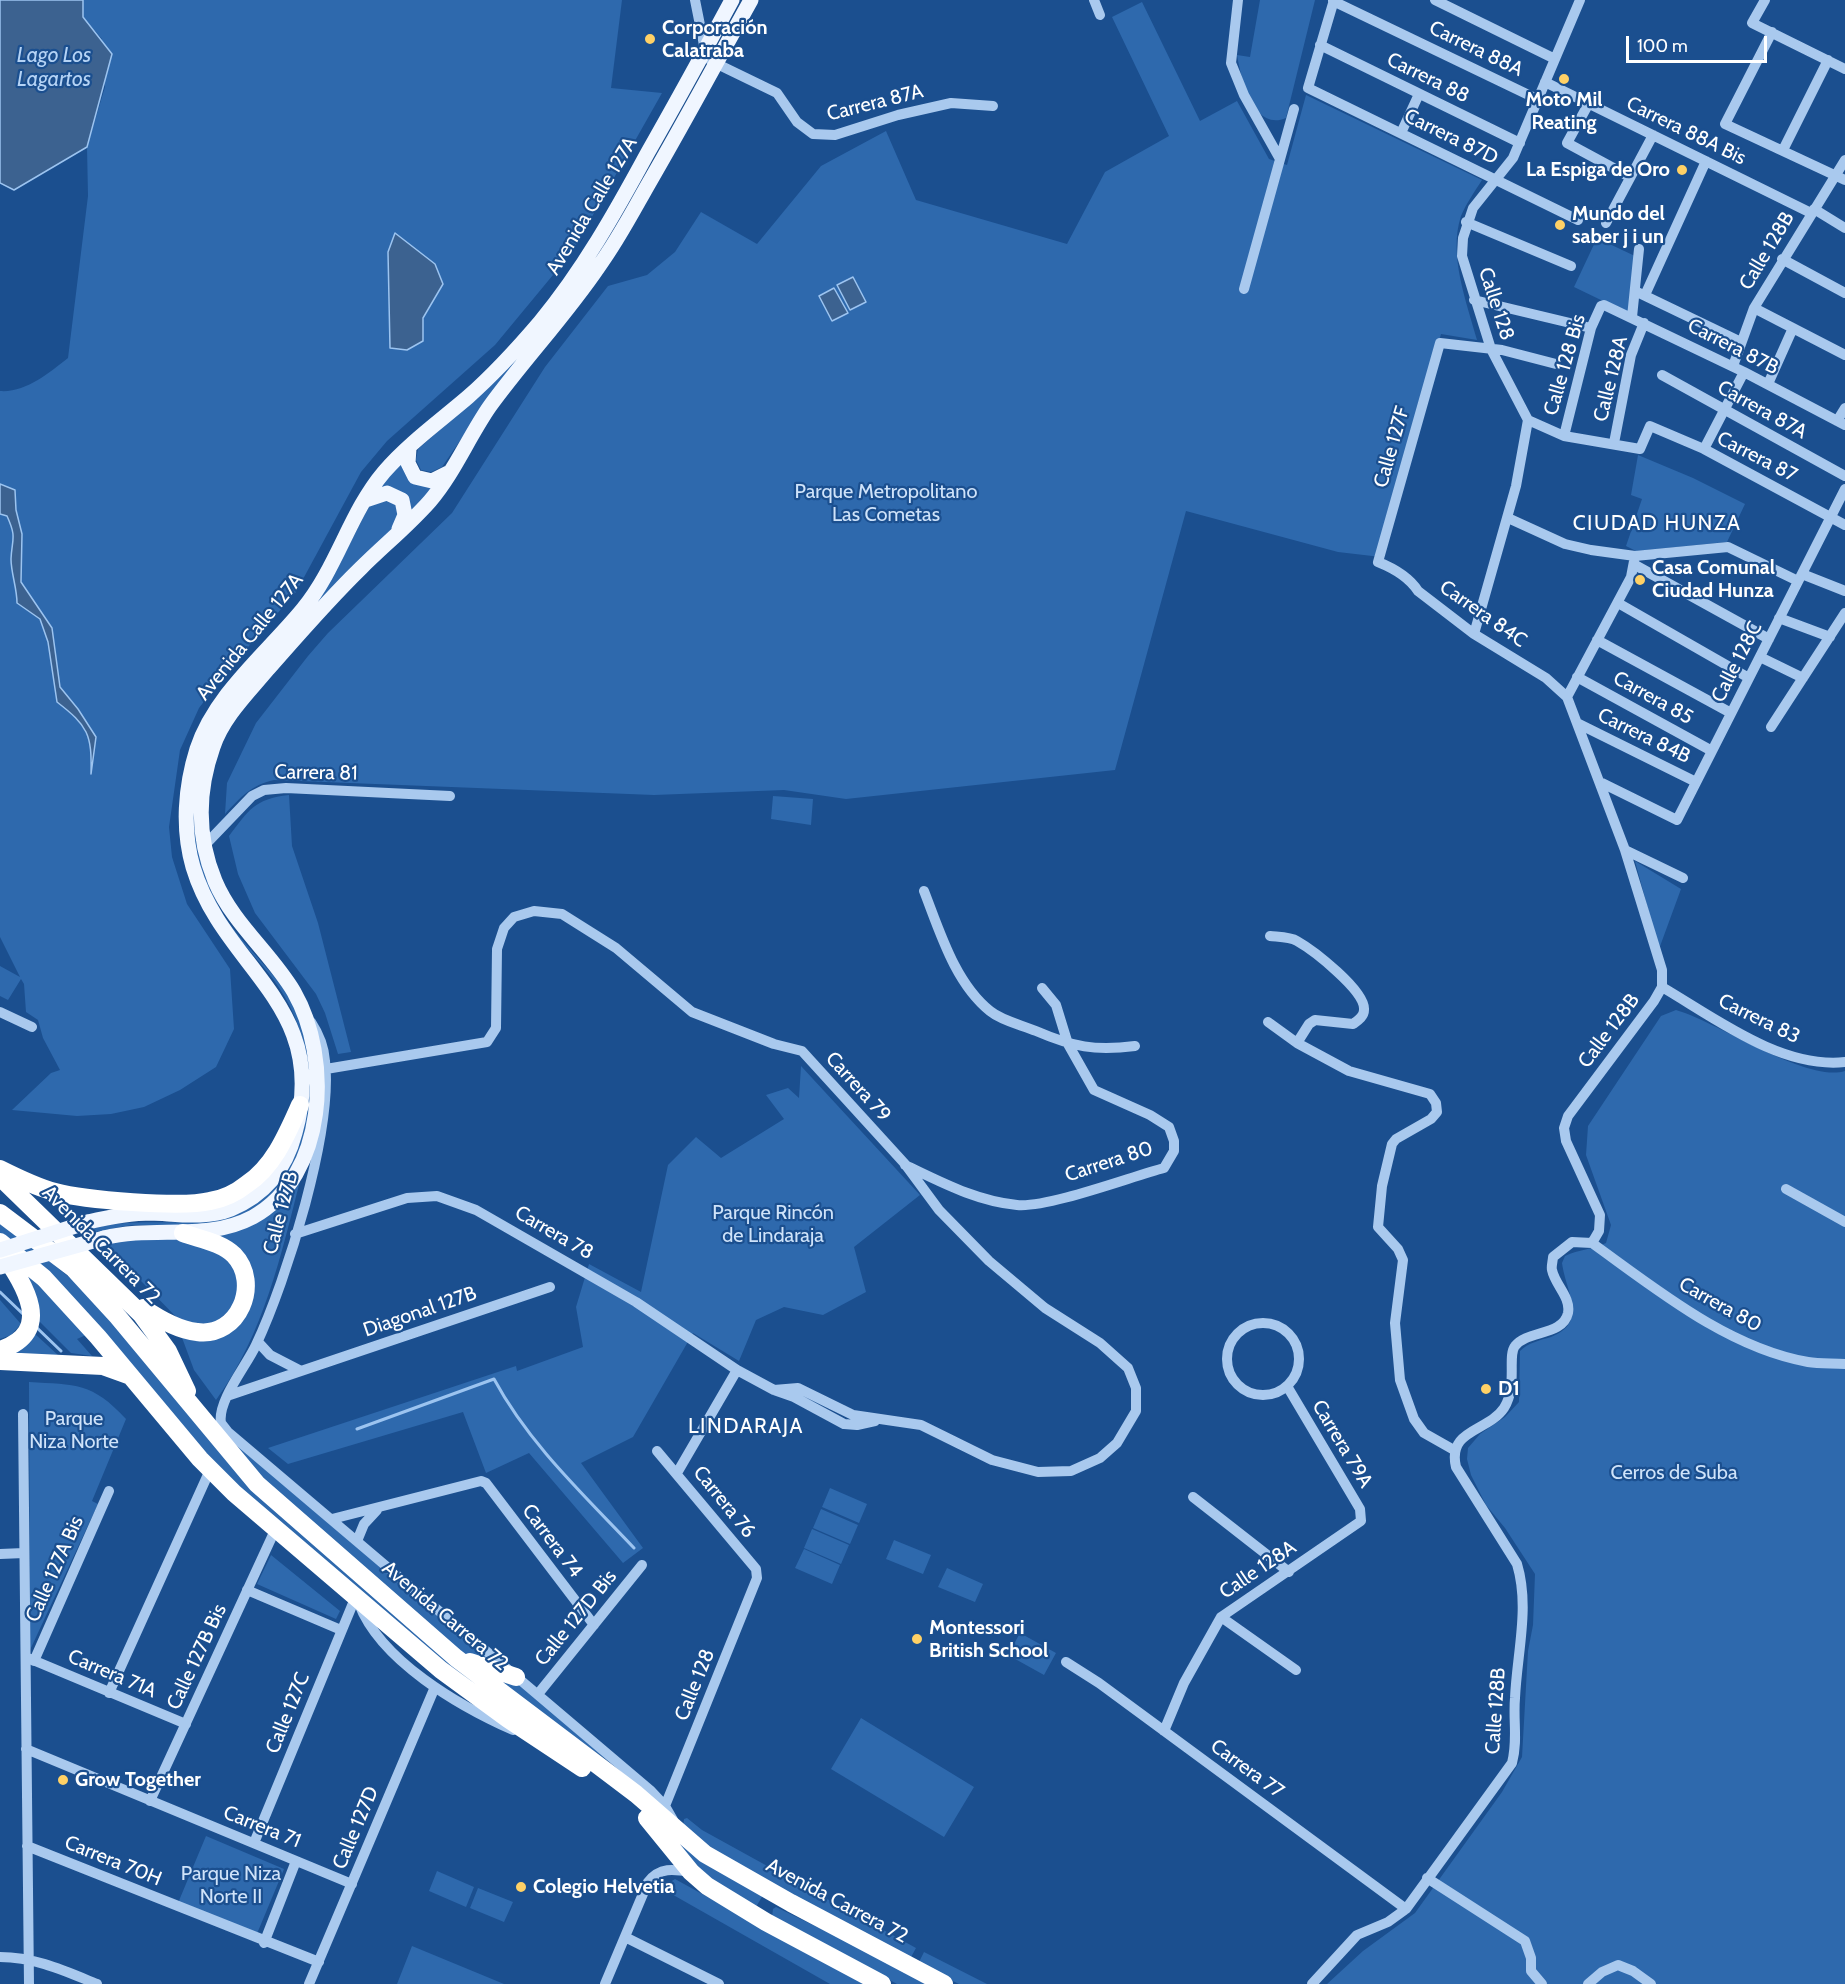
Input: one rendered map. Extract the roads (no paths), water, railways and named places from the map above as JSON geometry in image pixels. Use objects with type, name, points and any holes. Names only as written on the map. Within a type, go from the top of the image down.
[{"type":"highway","points":[[0,1169],[41,1188],[68,1195],[188,1203],[212,1201],[229,1195],[262,1172],[286,1136],[300,1105]]},
{"type":"highway","name":"Avenida Carrera 72","points":[[0,1177],[128,1299],[164,1343],[198,1414]]},
{"type":"highway","points":[[0,1189],[73,1268]]},
{"type":"highway","name":"Avenida Carrera 72","points":[[0,1213],[73,1268],[118,1317],[239,1465],[277,1503],[456,1658],[636,1794],[680,1834],[711,1857],[791,1903],[944,1984]]},
{"type":"highway","points":[[128,1299],[166,1322],[198,1333],[222,1327],[239,1313],[244,1302],[246,1283],[243,1269],[234,1255],[221,1246],[183,1233]]},
{"type":"highway","name":"Avenida Carrera 72","points":[[0,1242],[44,1278],[210,1470],[441,1670],[580,1766],[648,1819],[691,1872],[712,1890],[766,1922],[882,1984]]},
{"type":"highway","points":[[0,1249],[27,1292],[31,1316],[28,1328],[21,1338],[12,1346],[0,1350]]},
{"type":"highway","points":[[0,1360],[103,1366],[131,1376]]},
{"type":"highway","points":[[456,1658],[516,1677]]},
{"type":"highway","points":[[766,1922],[762,1909],[764,1903],[772,1900],[791,1903]]},
{"type":"main road","name":"Avenida Calle 127A","points":[[0,1249],[88,1222],[130,1214],[224,1212],[243,1204],[259,1192],[285,1162],[297,1126],[300,1105],[302,1070],[296,1038],[288,1018],[275,997],[206,898],[189,851],[187,801],[197,749],[212,716],[315,592],[384,472],[500,368],[572,282],[600,241],[732,0]]},
{"type":"main road","name":"Avenida Calle 127A","points":[[0,1267],[135,1231],[183,1233],[216,1230],[252,1217],[274,1200],[296,1174],[308,1144],[317,1087],[311,1037],[302,1010],[290,986],[226,903],[216,884],[201,828],[202,786],[212,749],[223,725],[325,604],[429,502],[490,406],[600,265],[751,0]]},
{"type":"main road","points":[[409,448],[410,470],[415,477],[432,481],[448,473]]},
{"type":"main road","points":[[366,500],[387,493],[402,500],[405,515],[396,534]]},
{"type":"street","name":"Carrera 87A","points":[[695,0],[705,50],[716,65],[777,93],[801,126],[813,134],[825,135],[951,103],[993,106]]},
{"type":"street","points":[[1094,0],[1100,15]]},
{"type":"street","points":[[1238,0],[1231,63],[1244,95],[1280,159]]},
{"type":"street","points":[[1435,0],[1459,5],[1555,59]]},
{"type":"street","name":"Calle 128","points":[[1528,420],[1491,349],[1474,300],[1462,256],[1466,222],[1482,194],[1498,180],[1520,143],[1580,0]]},
{"type":"street","points":[[1765,0],[1752,23],[1845,69]]},
{"type":"street","points":[[1320,45],[1333,1]]},
{"type":"street","name":"Carrera 88A","points":[[1333,1],[1537,99]]},
{"type":"street","points":[[1772,32],[1725,124],[1840,177]]},
{"type":"street","name":"Carrera 87D","points":[[1320,45],[1308,88],[1578,220]]},
{"type":"street","name":"Carrera 88","points":[[1320,45],[1520,143]]},
{"type":"street","points":[[1783,150],[1828,60]]},
{"type":"street","name":"Carrera 88A Bis","points":[[1545,82],[1845,228]]},
{"type":"street","points":[[1401,133],[1419,94]]},
{"type":"street","points":[[1589,104],[1567,143],[1630,177]]},
{"type":"street","points":[[1244,289],[1294,109]]},
{"type":"street","points":[[1606,223],[1653,135]]},
{"type":"street","name":"Calle 128B","points":[[1732,366],[1754,308],[1812,211],[1840,177],[1845,160]]},
{"type":"street","name":"Calle 128A","points":[[1632,317],[1640,293],[1706,161]]},
{"type":"street","points":[[1466,222],[1570,266]]},
{"type":"street","name":"Calle 128A","points":[[1639,249],[1640,293]]},
{"type":"street","points":[[1782,259],[1845,293]]},
{"type":"street","points":[[1640,293],[1741,342]]},
{"type":"street","points":[[1474,300],[1591,328]]},
{"type":"street","name":"Carrera 87B","points":[[1602,305],[1632,317],[1732,366],[1841,423]]},
{"type":"street","name":"Calle 128 Bis","points":[[1564,436],[1591,328],[1602,305]]},
{"type":"street","points":[[1754,308],[1845,355]]},
{"type":"street","name":"Calle 128A","points":[[1614,443],[1631,355],[1644,323]]},
{"type":"street","points":[[1768,384],[1793,328]]},
{"type":"street","name":"Calle 127F","points":[[1378,562],[1441,343],[1491,349]]},
{"type":"street","name":"Calle 128 Bis","points":[[1491,349],[1556,364]]},
{"type":"street","points":[[1704,449],[1744,372]]},
{"type":"street","name":"Carrera 87A","points":[[1662,375],[1845,476]]},
{"type":"street","points":[[1841,423],[1845,408]]},
{"type":"street","points":[[1474,634],[1508,518],[1528,420],[1564,436],[1614,443]]},
{"type":"street","name":"Carrera 87","points":[[1614,443],[1640,449],[1643,447],[1650,426],[1704,449],[1845,525]]},
{"type":"street","name":"Calle 128C","points":[[1602,783],[1677,820],[1845,489]]},
{"type":"street","points":[[1508,518],[1578,548],[1635,561],[1769,639]]},
{"type":"street","points":[[1635,561],[1728,547],[1800,577],[1845,591]]},
{"type":"street","points":[[1567,697],[1618,603],[1635,561]]},
{"type":"street","name":"Carrera 84C","points":[[1378,562],[1390,567],[1413,584],[1418,591],[1474,634],[1546,678],[1567,697]]},
{"type":"street","points":[[1618,603],[1749,678]]},
{"type":"street","points":[[1771,727],[1830,636],[1841,629],[1845,613]]},
{"type":"street","points":[[1779,618],[1830,636]]},
{"type":"street","points":[[1597,640],[1731,713]]},
{"type":"street","points":[[1760,657],[1803,678]]},
{"type":"street","name":"Carrera 85","points":[[1577,677],[1712,751]]},
{"type":"street","name":"Calle 128B","points":[[1567,697],[1602,783],[1662,970],[1662,987],[1568,1116],[1564,1128],[1566,1141],[1600,1215],[1599,1231],[1592,1244]]},
{"type":"street","name":"Carrera 84B","points":[[1577,723],[1696,782]]},
{"type":"street","name":"Carrera 81","points":[[204,846],[252,796],[264,790],[286,788],[450,796]]},
{"type":"street","points":[[1625,850],[1683,878]]},
{"type":"street","points":[[924,891],[954,963],[980,1001],[992,1013],[1068,1044],[1103,1050],[1135,1046]]},
{"type":"street","name":"Carrera 79","points":[[326,1069],[487,1042],[495,1034],[497,1023],[499,937],[514,917],[542,910],[562,914],[616,948],[692,1012],[774,1044],[802,1052],[905,1164],[925,1194],[989,1261],[1045,1308],[1100,1343],[1128,1368]]},
{"type":"street","points":[[1270,936],[1295,940],[1338,971],[1362,1001],[1364,1010],[1361,1018],[1353,1024],[1315,1020],[1309,1024],[1297,1042]]},
{"type":"street","name":"Carrera 83","points":[[1662,987],[1772,1050],[1826,1064],[1845,1062]]},
{"type":"street","name":"Carrera 80","points":[[905,1164],[967,1194],[1018,1205],[1045,1201],[1164,1168],[1174,1151],[1174,1141],[1169,1127],[1150,1115],[1094,1090],[1068,1044],[1056,1005],[1042,988]]},
{"type":"street","name":"Calle 127B","points":[[220,1417],[227,1396],[258,1342],[295,1234],[317,1145],[325,1099],[326,1069],[320,1038],[302,1010]]},
{"type":"street","points":[[0,1012],[32,1027]]},
{"type":"street","points":[[1268,1022],[1297,1042],[1349,1071],[1430,1094],[1436,1103],[1437,1112],[1431,1119],[1396,1139],[1392,1144],[1382,1186],[1378,1227],[1398,1249],[1403,1260],[1395,1323],[1400,1380],[1414,1419],[1424,1433],[1455,1450],[1459,1442],[1476,1428],[1497,1417],[1503,1410],[1512,1390],[1512,1358],[1515,1345],[1522,1339],[1558,1326],[1568,1314],[1568,1304],[1552,1270],[1553,1257],[1572,1242],[1592,1244]]},
{"type":"street","points":[[1786,1189],[1845,1222]]},
{"type":"street","name":"Carrera 78","points":[[295,1234],[407,1198],[425,1195],[448,1198],[476,1210],[592,1276],[737,1370],[774,1390],[852,1420],[881,1419],[921,1425],[992,1460],[1038,1472],[1071,1471],[1100,1458],[1117,1443],[1128,1428],[1136,1411],[1136,1388],[1128,1368]]},
{"type":"street","name":"Carrera 80","points":[[1592,1244],[1690,1313],[1767,1350],[1809,1362],[1845,1364]]},
{"type":"street","name":"Diagonal 127B","points":[[227,1396],[550,1287]]},
{"type":"street","points":[[1265,1323],[1275,1325],[1291,1336],[1299,1356],[1298,1367],[1287,1386],[1266,1395],[1243,1390],[1234,1382],[1227,1360],[1234,1338],[1242,1329],[1265,1323]]},
{"type":"street","points":[[258,1342],[270,1354],[301,1371]]},
{"type":"street","points":[[677,1473],[737,1370]]},
{"type":"street","name":"Carrera 79A","points":[[1287,1386],[1360,1509],[1361,1521]]},
{"type":"street","points":[[23,1414],[24,1553],[29,1659],[26,1749],[29,1984]]},
{"type":"street","name":"Avenida Carrera 72","points":[[220,1417],[228,1432],[538,1694],[665,1806],[680,1834]]},
{"type":"street","name":"Calle 128B","points":[[1312,1984],[1357,1935],[1388,1922],[1406,1909],[1509,1769],[1516,1742],[1514,1701],[1524,1601],[1522,1581],[1516,1564],[1456,1467],[1455,1450]]},
{"type":"street","name":"Carrera 76","points":[[657,1451],[756,1569],[757,1578]]},
{"type":"street","points":[[109,1693],[210,1470]]},
{"type":"street","name":"Carrera 74","points":[[379,1508],[473,1481],[481,1481],[486,1484],[594,1625]]},
{"type":"street","name":"Calle 127A Bis","points":[[29,1659],[109,1491]]},
{"type":"street","points":[[1193,1497],[1289,1572]]},
{"type":"street","points":[[332,1519],[379,1508]]},
{"type":"street","points":[[357,1541],[367,1519],[379,1508]]},
{"type":"street","name":"Calle 128A","points":[[1164,1731],[1184,1683],[1221,1617],[1256,1590],[1289,1572],[1361,1521]]},
{"type":"street","name":"Calle 127B Bis","points":[[150,1801],[276,1528]]},
{"type":"street","points":[[0,1554],[24,1553]]},
{"type":"street","name":"Calle 127D Bis","points":[[538,1694],[642,1565]]},
{"type":"street","name":"Calle 128","points":[[665,1806],[757,1578]]},
{"type":"street","points":[[247,1590],[341,1630]]},
{"type":"street","name":"Avenida Carrera 72","points":[[356,1596],[365,1619],[375,1634],[403,1661],[435,1686],[482,1716],[544,1743]]},
{"type":"street","name":"Calle 127C","points":[[254,1843],[356,1596]]},
{"type":"street","points":[[1221,1617],[1296,1670]]},
{"type":"street","name":"Carrera 71A","points":[[29,1659],[186,1724]]},
{"type":"street","name":"Carrera 77","points":[[1066,1662],[1406,1909]]},
{"type":"street","name":"Calle 127D","points":[[309,1984],[435,1686]]},
{"type":"street","name":"Carrera 71","points":[[26,1749],[352,1884]]},
{"type":"street","name":"Carrera 70H","points":[[27,1845],[318,1962]]},
{"type":"street","points":[[264,1942],[296,1861]]},
{"type":"street","points":[[605,1984],[652,1877],[665,1870],[691,1872]]},
{"type":"street","points":[[1427,1878],[1525,1941],[1531,1958],[1531,1971],[1542,1984]]},
{"type":"street","points":[[625,1937],[719,1984]]},
{"type":"street","points":[[0,1957],[29,1959],[97,1984]]},
{"type":"street","points":[[1587,1984],[1602,1972],[1618,1965],[1633,1971],[1651,1984]]},
{"type":"water","name":"Lago Los Lagartos","points":[[0,0],[83,0],[83,17],[112,54],[87,147],[14,190],[0,183]]},
{"type":"water","points":[[395,233],[435,264],[443,284],[423,318],[423,341],[407,350],[390,348],[388,252]]},
{"type":"water","points":[[853,277],[866,302],[850,310],[837,285]]},
{"type":"water","points":[[834,288],[848,313],[832,321],[819,296]]},
{"type":"water","points":[[0,484],[15,490],[16,510],[22,534],[21,582],[52,628],[60,687],[96,737],[91,774],[89,740],[86,732],[76,718],[57,702],[48,642],[40,619],[17,603],[11,564],[13,534],[7,516],[0,514]]},
{"type":"waterway","points":[[0,1292],[23,1314]]},
{"type":"waterway","points":[[34,1325],[61,1351]]},
{"type":"waterway","points":[[357,1429],[494,1379],[508,1403],[540,1447],[634,1548]]},
{"type":"place","name":"Corporación Calatraba","points":[[650,39]]},
{"type":"place","name":"Moto Mil Reating","points":[[1564,79]]},
{"type":"place","name":"La Espiga de Oro","points":[[1682,170]]},
{"type":"place","name":"Mundo del saber j i un","points":[[1560,225]]},
{"type":"place","name":"Casa Comunal Ciudad Hunza","points":[[1640,580]]},
{"type":"place","name":"D1","points":[[1486,1389]]},
{"type":"place","name":"Montessori British School","points":[[917,1639]]},
{"type":"place","name":"Grow Together","points":[[63,1780]]},
{"type":"place","name":"Colegio Helvetia","points":[[521,1887]]},
{"type":"district","name":"CIUDAD HUNZA","points":[[1657,524]]},
{"type":"district","name":"LINDARAJA","points":[[746,1427]]},
{"type":"park label","name":"Parque Metropolitano Las Cometas","points":[[886,504]]},
{"type":"park label","name":"Parque Rincón de Lindaraja","points":[[773,1224]]},
{"type":"park label","name":"Parque Niza Norte","points":[[74,1430]]},
{"type":"park label","name":"Cerros de Suba","points":[[1674,1473]]},
{"type":"park label","name":"Parque Niza Norte II","points":[[231,1886]]}]
